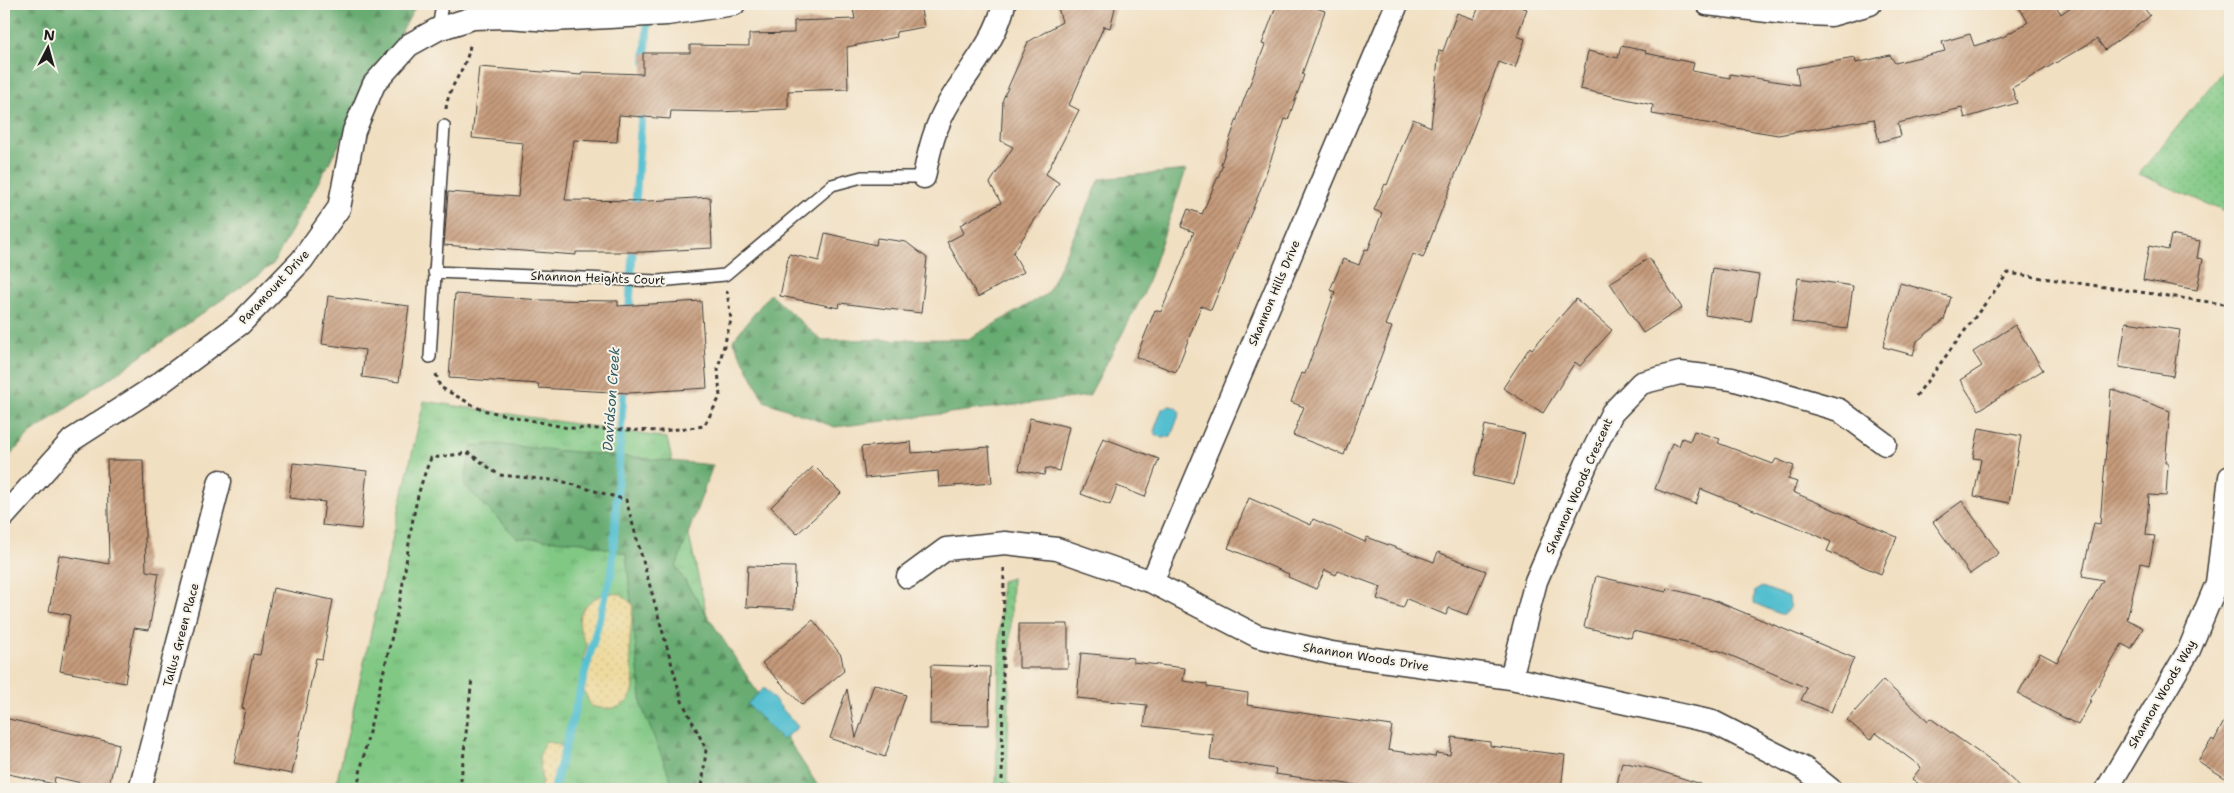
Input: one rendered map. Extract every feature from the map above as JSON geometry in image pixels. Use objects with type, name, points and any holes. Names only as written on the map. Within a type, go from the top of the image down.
[{"type":"street","name":"Paramount Drive","points":[[4,516],[72,440],[159,384],[240,324],[302,260],[339,208],[354,131],[374,84],[409,45],[438,29],[472,18],[507,17],[551,20],[667,14],[734,4]]},
{"type":"street","points":[[924,178],[930,143],[945,110],[983,53],[1004,4]]},
{"type":"street","name":"Shannon Hills Drive","points":[[1152,582],[1397,4]]},
{"type":"street","points":[[1707,4],[1785,13],[1832,15],[1870,4]]},
{"type":"street","name":"Shannon Woods Crescent","points":[[1512,678],[1536,581],[1586,465],[1612,413],[1641,383],[1680,373],[1732,379],[1839,410],[1885,444]]},
{"type":"street","name":"Shannon Woods Way","points":[[2107,789],[2190,650],[2217,583],[2230,478]]},
{"type":"street","name":"Tallus Green Place","points":[[140,789],[220,481]]},
{"type":"street","name":"Shannon Woods Drive","points":[[908,577],[946,549],[1005,543],[1057,549],[1152,582],[1257,636],[1331,653],[1512,678],[1714,722],[1804,770],[1830,789]]},
{"type":"lane","points":[[438,29],[442,4]]},
{"type":"lane","points":[[430,357],[444,126]]},
{"type":"lane","points":[[725,275],[832,185],[862,177],[924,178]]},
{"type":"lane","name":"Shannon Heights Court","points":[[434,272],[658,281],[725,275]]},
{"type":"path","points":[[447,98],[469,57],[470,42]]},
{"type":"path","points":[[1916,396],[2008,272],[2230,305]]},
{"type":"path","points":[[430,357],[440,387],[482,410],[568,428],[662,431],[704,426],[720,397],[718,368],[731,320],[725,275]]},
{"type":"path","points":[[357,789],[366,738],[400,597],[408,540],[419,484],[431,458],[469,453],[499,475],[561,481],[626,500],[682,701],[706,749],[702,789]]},
{"type":"path","points":[[1004,568],[1002,785],[1005,789]]},
{"type":"path","points":[[460,789],[472,678]]},
{"type":"green space","points":[[4,4],[417,4],[273,264],[30,434],[4,462]]},
{"type":"green space","points":[[2230,62],[2230,214],[2139,174]]},
{"type":"green space","points":[[1186,170],[1144,293],[1089,396],[835,427],[764,401],[733,340],[770,294],[821,340],[968,339],[1047,294],[1100,179]]},
{"type":"green space","points":[[424,401],[667,438],[746,789],[335,789]]},
{"type":"green space","points":[[491,444],[713,465],[676,567],[820,789],[681,789],[671,780],[642,707],[626,554],[583,542],[517,538],[464,485],[471,447]]},
{"type":"green space","points":[[1012,578],[1007,781],[1014,789],[999,789],[996,786],[1001,581]]},
{"type":"sand","points":[[605,593],[621,594],[633,605],[630,659],[634,683],[633,691],[626,702],[616,708],[591,706],[584,691],[587,677],[583,659],[587,645],[582,636],[579,620],[584,608]]},
{"type":"sand","points":[[545,741],[560,745],[562,750],[558,774],[560,787],[564,789],[540,789],[542,782],[539,757]]},
{"type":"water","points":[[1169,406],[1175,407],[1180,412],[1171,436],[1162,438],[1155,434],[1155,428],[1162,409]]},
{"type":"water","points":[[1762,587],[1789,597],[1790,607],[1784,614],[1754,603],[1755,591]]},
{"type":"water","points":[[764,688],[798,727],[782,740],[747,704]]},
{"type":"building","points":[[852,4],[920,4],[924,27],[896,32],[897,37],[847,47],[848,89],[788,91],[788,109],[718,112],[671,111],[670,119],[619,115],[617,142],[574,140],[565,200],[649,201],[710,197],[712,248],[643,252],[576,252],[576,255],[444,245],[448,192],[518,197],[523,143],[472,138],[479,67],[581,75],[582,72],[643,74],[643,53],[690,53],[690,45],[749,46],[749,34],[794,33],[794,21],[855,19]]},
{"type":"building","points":[[1057,4],[1116,4],[1110,28],[1104,26],[1069,105],[1079,110],[1046,174],[1059,183],[1013,253],[1024,272],[978,297],[947,242],[964,233],[960,225],[1001,203],[990,183],[1013,147],[1001,141],[1003,99],[1028,42],[1062,22]]},
{"type":"building","points":[[1277,4],[1304,4],[1325,11],[1302,74],[1304,75],[1288,120],[1285,119],[1258,196],[1211,310],[1201,306],[1176,372],[1136,357],[1155,310],[1161,312],[1194,232],[1181,227],[1188,209],[1202,214],[1223,165],[1221,164],[1265,45],[1262,44]]},
{"type":"building","points":[[1480,4],[1513,4],[1527,9],[1517,36],[1525,39],[1515,68],[1499,62],[1423,258],[1413,254],[1385,325],[1392,327],[1344,455],[1293,435],[1304,407],[1291,402],[1302,373],[1305,374],[1335,292],[1330,290],[1343,259],[1359,265],[1365,249],[1368,250],[1382,213],[1374,210],[1385,184],[1387,185],[1413,119],[1431,127],[1439,50],[1443,51],[1457,13],[1474,19]]},
{"type":"building","points":[[2017,4],[2055,4],[2061,14],[2075,4],[2141,4],[2150,16],[2105,50],[2097,39],[2012,88],[2017,103],[1965,118],[1962,108],[1898,123],[1901,136],[1879,142],[1874,119],[1778,135],[1652,114],[1653,105],[1580,89],[1588,51],[1618,58],[1621,46],[1694,63],[1692,71],[1730,78],[1730,74],[1799,85],[1796,68],[1855,58],[1856,63],[1890,55],[1895,63],[1945,51],[1942,42],[1970,34],[1974,46],[2003,37],[2028,22]]},
{"type":"building","points":[[825,233],[876,245],[877,238],[906,242],[927,258],[921,313],[840,303],[839,308],[780,296],[789,254],[819,261]]},
{"type":"building","points":[[2171,235],[2200,241],[2197,258],[2203,259],[2197,290],[2143,280],[2149,246],[2168,250]]},
{"type":"building","points":[[1649,258],[1682,308],[1643,333],[1610,283]]},
{"type":"building","points":[[1712,268],[1759,275],[1751,322],[1705,315]]},
{"type":"building","points":[[1798,278],[1853,286],[1847,329],[1792,322]]},
{"type":"building","points":[[1900,283],[1951,297],[1944,320],[1917,341],[1913,355],[1883,347]]},
{"type":"building","points":[[455,294],[542,300],[618,301],[618,306],[701,301],[707,388],[629,393],[538,388],[539,384],[449,378]]},
{"type":"building","points":[[328,296],[409,306],[399,382],[362,377],[365,350],[322,344]]},
{"type":"building","points":[[1576,299],[1612,330],[1580,366],[1575,362],[1543,413],[1503,388],[1530,347],[1532,349]]},
{"type":"building","points":[[2126,322],[2180,330],[2173,376],[2119,367]]},
{"type":"building","points":[[2015,325],[2043,370],[1979,410],[1960,380],[1982,366],[1973,352]]},
{"type":"building","points":[[2111,389],[2170,411],[2165,463],[2168,463],[2166,496],[2149,495],[2146,535],[2155,536],[2149,565],[2140,563],[2127,619],[2143,628],[2131,649],[2122,644],[2089,701],[2091,701],[2078,725],[2018,694],[2040,653],[2057,662],[2103,580],[2082,576],[2094,523],[2100,524]]},
{"type":"building","points":[[1030,418],[1069,427],[1059,471],[1046,468],[1044,475],[1019,470]]},
{"type":"building","points":[[1485,425],[1525,434],[1514,485],[1474,476]]},
{"type":"building","points":[[1979,428],[2021,436],[2009,503],[1974,496],[1981,459],[1973,458]]},
{"type":"building","points":[[1694,431],[1720,439],[1718,443],[1773,464],[1776,459],[1794,466],[1788,479],[1797,482],[1793,492],[1897,537],[1881,574],[1827,551],[1831,542],[1812,533],[1701,489],[1696,504],[1655,489],[1672,443],[1679,446],[1682,438],[1690,441]]},
{"type":"building","points":[[1103,438],[1159,459],[1145,497],[1117,486],[1110,505],[1081,494]]},
{"type":"building","points":[[911,442],[912,453],[989,447],[992,483],[939,487],[938,471],[865,478],[861,447]]},
{"type":"building","points":[[107,460],[143,460],[146,571],[159,573],[149,630],[134,628],[125,683],[60,671],[70,615],[49,611],[59,555],[109,564]]},
{"type":"building","points":[[293,463],[367,471],[361,529],[322,525],[325,502],[289,498]]},
{"type":"building","points":[[814,466],[841,493],[797,534],[771,507]]},
{"type":"building","points":[[1249,498],[1311,525],[1313,519],[1365,542],[1367,537],[1434,562],[1438,552],[1486,571],[1468,615],[1449,608],[1446,615],[1407,599],[1403,608],[1377,599],[1381,587],[1338,571],[1336,575],[1325,570],[1316,589],[1288,577],[1289,574],[1228,548]]},
{"type":"building","points":[[1962,501],[1999,553],[1970,574],[1933,522]]},
{"type":"building","points":[[748,566],[795,567],[794,609],[746,607]]},
{"type":"building","points":[[1596,576],[1666,592],[1667,588],[1711,599],[1854,658],[1831,712],[1801,700],[1807,688],[1720,651],[1633,631],[1631,638],[1584,627]]},
{"type":"building","points":[[273,588],[333,600],[322,659],[316,658],[292,774],[234,763],[245,709],[242,708],[253,654],[260,655]]},
{"type":"building","points":[[813,620],[841,655],[844,671],[802,705],[762,663]]},
{"type":"building","points":[[1019,624],[1068,624],[1068,668],[1019,668]]},
{"type":"building","points":[[1081,653],[1133,658],[1133,662],[1185,668],[1183,681],[1207,684],[1207,687],[1248,693],[1247,705],[1392,726],[1388,750],[1435,757],[1436,753],[1450,755],[1452,737],[1490,742],[1490,746],[1565,755],[1561,789],[1509,789],[1484,786],[1484,789],[1361,789],[1362,786],[1275,774],[1276,769],[1210,759],[1213,734],[1144,726],[1147,705],[1077,698]]},
{"type":"building","points":[[931,665],[990,667],[989,725],[930,724]]},
{"type":"building","points":[[1883,680],[1928,721],[1930,718],[1995,764],[2022,789],[1926,789],[1912,779],[1921,767],[1876,733],[1870,740],[1847,720]]},
{"type":"building","points":[[874,684],[906,695],[885,757],[830,738],[847,689],[856,738]]},
{"type":"building","points":[[2230,710],[2230,781],[2198,761],[2212,739],[2214,741]]},
{"type":"building","points":[[4,718],[119,744],[108,789],[55,777],[54,784],[4,773]]},
{"type":"building","points":[[1622,762],[1653,769],[1701,784],[1701,789],[1616,789]]},
{"type":"waterway","name":"Davidson Creek","points":[[645,62],[648,18]]},
{"type":"waterway","name":"Davidson Creek","points":[[635,211],[642,108]]},
{"type":"waterway","name":"Davidson Creek","points":[[629,314],[633,243]]},
{"type":"waterway","name":"Davidson Creek","points":[[554,789],[612,571],[624,382]]}]
